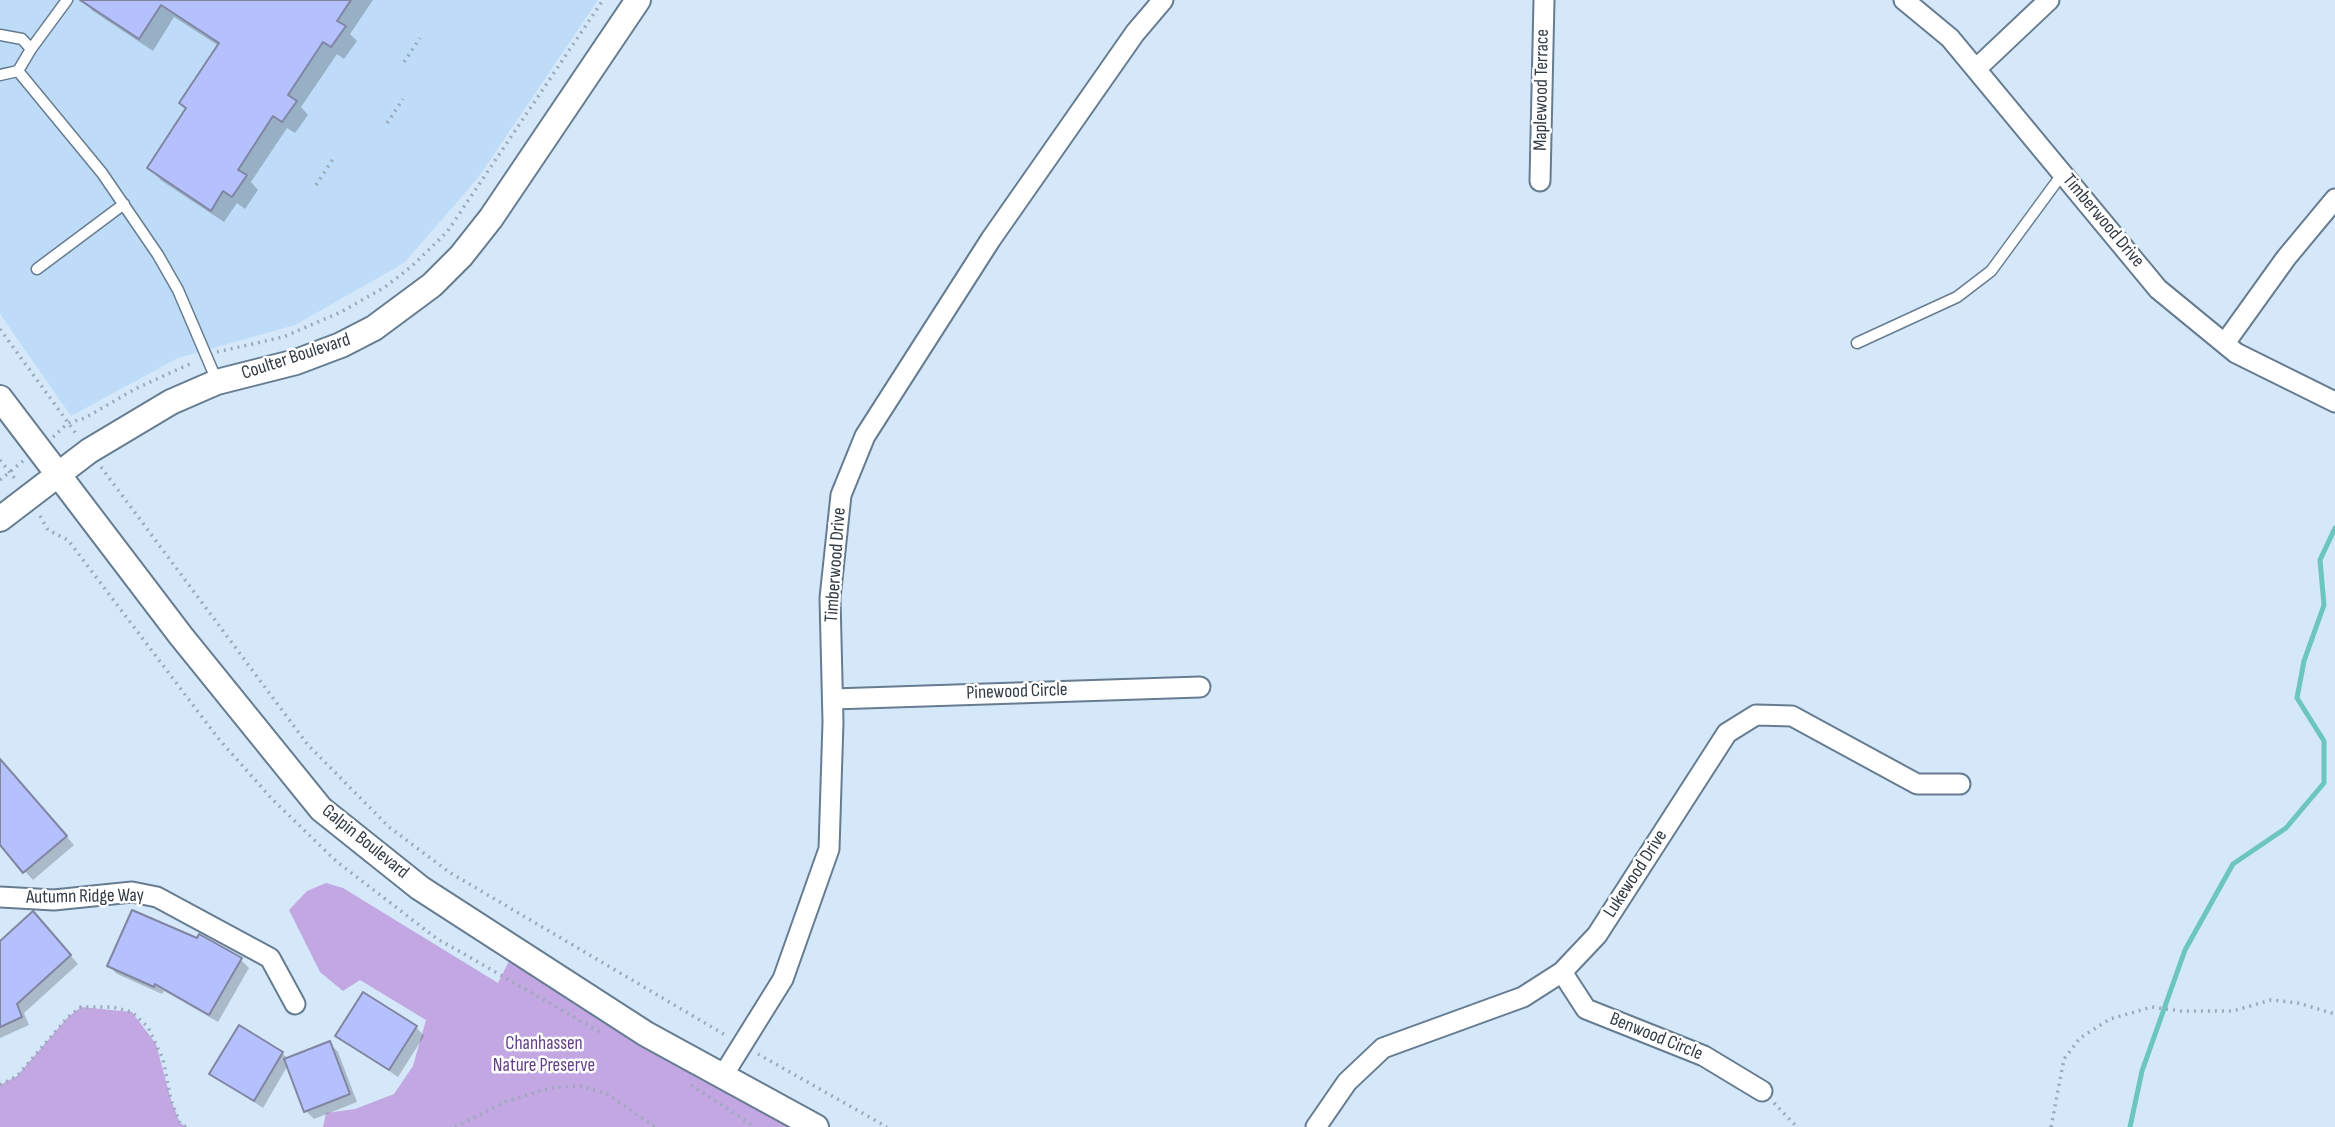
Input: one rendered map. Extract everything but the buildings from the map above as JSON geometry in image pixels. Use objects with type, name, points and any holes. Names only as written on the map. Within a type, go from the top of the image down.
[{"type":"street","name":"Coulter Boulevard","points":[[0,519],[89,451],[171,401],[217,382],[296,362],[341,345],[374,328],[432,285],[461,256],[491,218],[638,0]]},
{"type":"street","name":"Timberwood Drive","points":[[722,1077],[783,979],[829,849],[833,699],[830,598],[841,495],[864,436],[991,239],[1135,33],[1163,0]]},
{"type":"street","name":"Maplewood Terrace","points":[[1540,181],[1544,0]]},
{"type":"street","name":"Timberwood Drive","points":[[1904,0],[1950,38],[2158,289],[2236,353],[2335,402]]},
{"type":"street","points":[[1976,69],[2049,0]]},
{"type":"street","points":[[2225,343],[2286,258],[2335,199]]},
{"type":"street","name":"Galpin Boulevard","points":[[0,398],[181,636],[321,809],[420,887],[646,1034],[816,1127]]},
{"type":"street","name":"Pinewood Circle","points":[[833,699],[1200,687]]},
{"type":"street","name":"Lukewood Drive","points":[[1316,1127],[1347,1082],[1383,1048],[1522,997],[1562,972],[1597,934],[1727,733],[1756,715],[1792,716],[1917,785],[1960,784]]},
{"type":"street","name":"Autumn Ridge Way","points":[[0,897],[54,900],[132,892],[157,897],[270,958],[295,1004]]},
{"type":"street","name":"Benwood Circle","points":[[1562,972],[1586,1009],[1704,1056],[1762,1091]]},
{"type":"lane","points":[[0,75],[18,71],[66,0]]},
{"type":"lane","points":[[0,34],[22,39],[32,49]]},
{"type":"lane","points":[[18,71],[124,204],[178,289],[217,382]]},
{"type":"lane","points":[[1857,343],[1957,297],[1991,271],[2063,173]]},
{"type":"lane","points":[[37,269],[124,204]]},
{"type":"path","points":[[68,423],[85,418],[183,366],[283,337],[341,312],[412,266],[447,232],[603,0]]},
{"type":"path","points":[[404,62],[420,38]]},
{"type":"path","points":[[387,123],[403,99]]},
{"type":"path","points":[[316,185],[335,156]]},
{"type":"path","points":[[0,330],[308,745],[389,827],[449,872],[887,1127]]},
{"type":"path","points":[[0,480],[9,472]]},
{"type":"path","points":[[2050,1127],[2064,1059],[2080,1038],[2110,1019],[2152,1007],[2233,1011],[2271,1000],[2298,1003],[2335,1014]]},
{"type":"path","points":[[0,1085],[17,1076],[68,1017],[81,1007],[113,1007],[132,1012],[148,1027],[163,1059],[171,1100],[180,1123],[186,1127]]},
{"type":"path","points":[[455,1127],[507,1101],[554,1087],[580,1086],[607,1094],[655,1127]]},
{"type":"path","points":[[1762,1091],[1797,1127]]},
{"type":"shaded area","points":[[0,0],[598,0],[478,178],[404,263],[295,325],[178,358],[71,416],[0,314]]},
{"type":"green space","name":"Chanhassen Nature Preserve","points":[[326,883],[343,888],[498,983],[515,949],[816,1127],[323,1127],[326,1113],[355,1109],[394,1094],[413,1066],[426,1020],[360,980],[343,991],[320,972],[289,910],[307,891]]},
{"type":"green space","points":[[81,1007],[132,1012],[156,1044],[171,1100],[180,1123],[187,1127],[0,1127],[0,1085],[17,1076],[68,1017]]},
{"type":"waterway","points":[[2130,1127],[2142,1071],[2185,950],[2233,864],[2286,828],[2324,783],[2324,741],[2297,698],[2304,661],[2324,605],[2320,560],[2335,528]]}]
